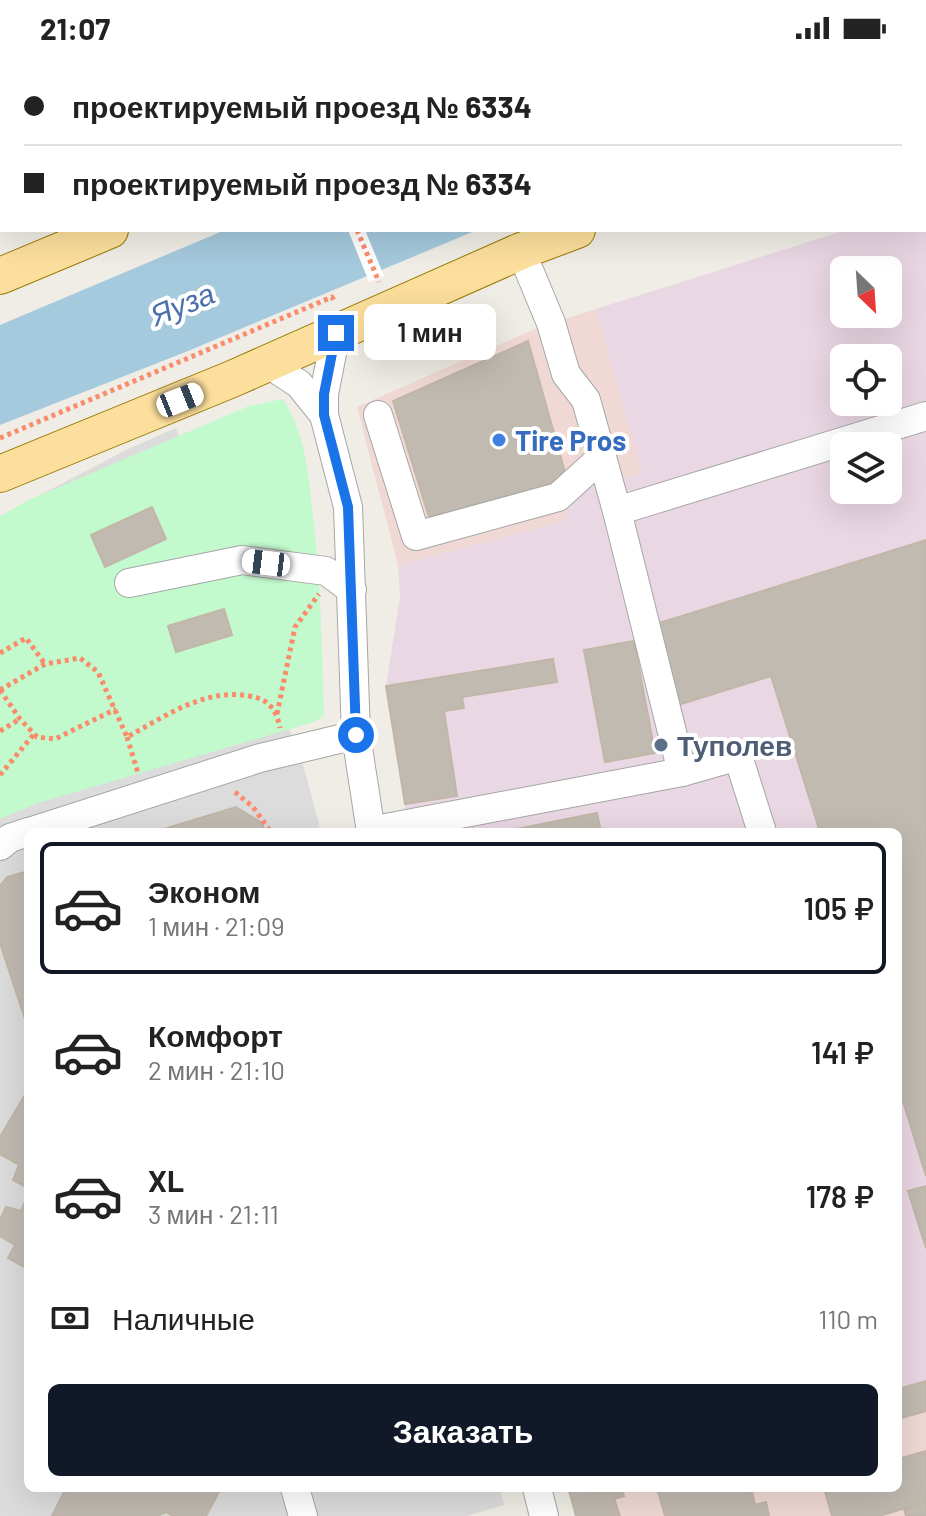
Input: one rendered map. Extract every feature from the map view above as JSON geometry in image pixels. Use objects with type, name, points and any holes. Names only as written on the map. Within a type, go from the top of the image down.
[{"type":"main road","points":[[0,276],[105,232]]},
{"type":"main road","points":[[0,474],[267,363],[337,321],[572,232]]},
{"type":"street","points":[[521,251],[551,323],[566,374],[586,400],[682,772]]},
{"type":"street","points":[[337,321],[324,394],[324,415],[348,507],[340,587],[369,828]]},
{"type":"street","points":[[267,363],[299,384],[324,415]]},
{"type":"street","points":[[378,415],[416,536],[558,497],[602,457]]},
{"type":"street","points":[[617,511],[926,416]]},
{"type":"street","points":[[129,583],[242,560],[326,571],[340,587]]},
{"type":"street","points":[[41,828],[260,758],[356,735]]},
{"type":"street","points":[[391,828],[682,772],[738,756],[761,828]]},
{"type":"street","points":[[0,846],[10,838],[24,834]]},
{"type":"street","points":[[296,1492],[303,1516]]},
{"type":"street","points":[[538,1492],[543,1516]]},
{"type":"path","points":[[358,232],[378,279]]},
{"type":"path","points":[[0,438],[332,297],[337,321]]},
{"type":"path","points":[[277,714],[295,627],[340,587]]},
{"type":"path","points":[[0,653],[26,638],[45,664]]},
{"type":"path","points":[[116,709],[55,739],[37,737],[0,690],[45,664],[80,658],[98,672],[116,709],[127,737],[138,774]]},
{"type":"path","points":[[127,737],[187,704],[227,692],[264,698],[277,714],[282,733]]},
{"type":"path","points":[[0,731],[20,719]]},
{"type":"path","points":[[0,775],[34,734]]},
{"type":"path","points":[[221,796],[235,792],[253,807],[268,828]]},
{"type":"shaded area","name":"Туполев","points":[[840,232],[926,232],[926,1381],[902,1388],[902,828],[408,828],[386,686],[400,597],[398,565],[563,522],[579,490],[642,473],[596,309]]},
{"type":"shaded area","name":"Tire Pros","points":[[596,309],[642,473],[579,490],[563,522],[398,565],[357,407],[537,328]]},
{"type":"shaded area","points":[[176,428],[304,768],[320,828],[24,828],[24,1492],[501,1492],[504,1505],[467,1516],[0,1516],[0,516],[130,448]]},
{"type":"shaded area","points":[[926,1381],[926,1516],[576,1516],[569,1492],[902,1492],[902,1388]]},
{"type":"green space","points":[[283,399],[302,443],[308,475],[318,572],[324,716],[311,723],[38,803],[0,819],[0,516],[31,499],[249,406]]},
{"type":"water","name":"Яуза","points":[[220,232],[472,232],[188,351],[0,425],[0,325]]},
{"type":"pier","points":[[349,232],[366,232],[384,276],[369,282]]},
{"type":"building","points":[[528,341],[567,479],[429,517],[393,401]]},
{"type":"building","points":[[152,507],[166,539],[105,567],[91,535]]},
{"type":"building","points":[[926,540],[926,1176],[902,1098],[902,828],[819,828],[771,676],[678,705],[653,625]]},
{"type":"building","points":[[224,609],[232,635],[176,652],[168,626]]},
{"type":"building","points":[[634,641],[655,753],[605,762],[584,650]]},
{"type":"building","points":[[553,659],[557,682],[462,697],[464,708],[444,711],[457,796],[405,804],[386,686]]},
{"type":"building","points":[[236,807],[262,823],[264,828],[167,828]]},
{"type":"building","points":[[597,813],[600,828],[522,828]]},
{"type":"building","points":[[24,872],[24,1016],[0,943],[0,886],[7,877]]},
{"type":"building","points":[[24,1097],[24,1186],[13,1180],[19,1165],[0,1154],[0,1137]]},
{"type":"building","points":[[926,1186],[926,1248],[908,1191]]},
{"type":"building","points":[[24,1204],[24,1267],[8,1258],[15,1245],[0,1236],[0,1220],[6,1207],[21,1211]]},
{"type":"building","points":[[926,1381],[926,1411],[902,1418],[902,1388]]},
{"type":"building","points":[[926,1451],[926,1502],[879,1516],[832,1516],[825,1492],[902,1492],[902,1458]]},
{"type":"building","points":[[64,1492],[219,1492],[206,1516],[173,1516],[166,1512],[157,1516],[52,1516]]},
{"type":"building","points":[[569,1492],[601,1492],[572,1501]]},
{"type":"building","points":[[612,1492],[623,1492],[624,1496],[614,1499]]},
{"type":"building","points":[[612,1492],[620,1516],[576,1516],[572,1501]]},
{"type":"building","points":[[658,1492],[752,1492],[755,1505],[766,1502],[769,1516],[665,1516]]},
{"type":"building","points":[[926,1502],[926,1516],[906,1516],[904,1509]]},
{"type":"place","name":"Tire Pros","points":[[499,440]]},
{"type":"place","name":"Туполев","points":[[661,745]]},
{"type":"route","points":[[336,333],[324,394],[324,415],[348,507],[356,735]]}]
